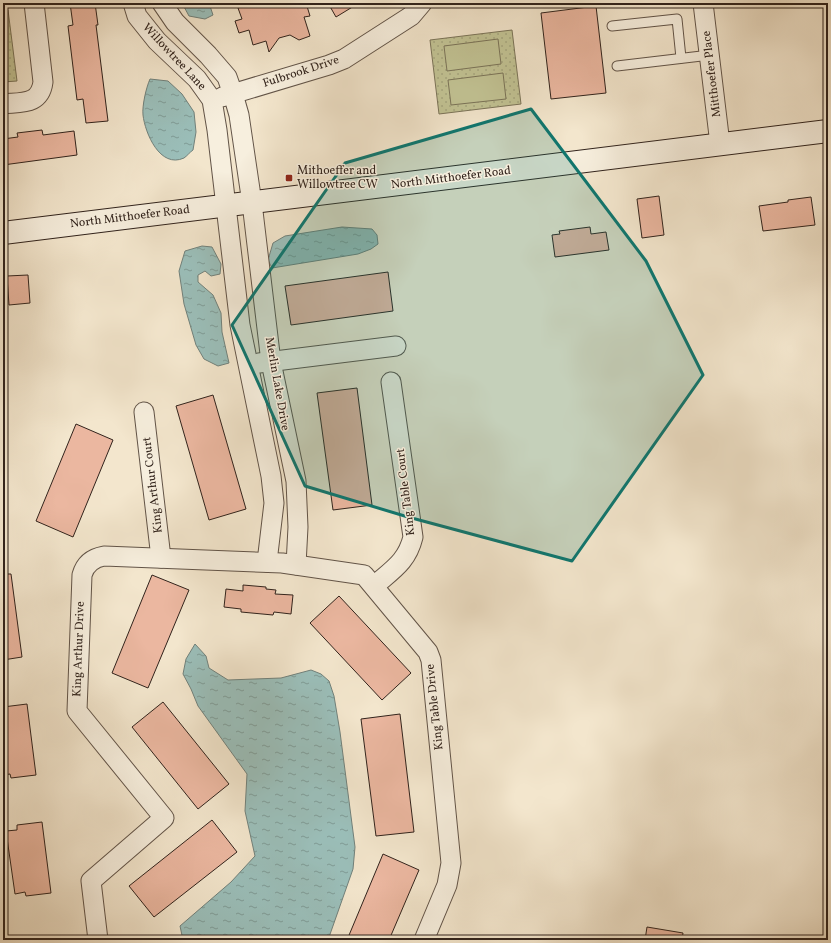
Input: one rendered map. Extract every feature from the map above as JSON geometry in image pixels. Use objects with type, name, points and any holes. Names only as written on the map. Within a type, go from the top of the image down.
[{"type":"main road","name":"North Mitthoefer Road","points":[[3,233],[828,131]]},
{"type":"street","points":[[3,104],[32,100],[38,96],[42,90],[43,82],[34,3]]},
{"type":"street","name":"Willowtree Lane","points":[[133,3],[137,16],[157,41],[197,79],[212,100],[217,130],[225,206]]},
{"type":"street","name":"Willowtree Lane","points":[[162,3],[175,22],[208,55],[227,77],[239,116],[252,203]]},
{"type":"street","name":"Fulbrook Drive","points":[[212,100],[329,65],[344,59],[411,16],[422,3]]},
{"type":"street","name":"Mitthoefer Place","points":[[703,3],[720,144]]},
{"type":"street","name":"Merlin Lake Drive","points":[[252,203],[272,362],[296,481],[298,527],[282,563]]},
{"type":"street","name":"Merlin Lake Drive","points":[[225,206],[240,325],[271,476],[282,563]]},
{"type":"street","points":[[248,365],[396,346]]},
{"type":"street","name":"King Table Court","points":[[374,586],[402,562],[410,548],[413,537],[391,382]]},
{"type":"street","name":"King Arthur Court","points":[[144,412],[161,558]]},
{"type":"street","name":"King Arthur Drive","points":[[98,940],[92,881],[164,818],[77,711],[82,575],[87,565],[92,560],[100,556],[282,563]]},
{"type":"street","name":"King Table Drive","points":[[282,563],[364,575],[428,652],[431,660],[451,863],[447,885],[424,940]]},
{"type":"lane","points":[[612,26],[677,19],[680,58]]},
{"type":"lane","points":[[617,66],[710,55]]},
{"type":"highlighted area","points":[[531,109],[646,261],[703,375],[572,561],[408,517],[305,486],[232,325],[345,163]]},
{"type":"green space","points":[[3,10],[8,10],[17,81],[3,82]]},
{"type":"green space","points":[[512,30],[521,104],[439,114],[430,40]]},
{"type":"green space","points":[[498,39],[501,64],[447,71],[444,46]]},
{"type":"green space","points":[[503,73],[506,99],[451,105],[448,80]]},
{"type":"water","points":[[182,3],[209,3],[213,15],[205,19],[189,16]]},
{"type":"water","points":[[150,79],[168,81],[182,94],[194,112],[196,132],[193,150],[184,158],[175,160],[161,154],[155,147],[147,131],[143,111],[147,87]]},
{"type":"water","points":[[342,227],[372,229],[377,235],[378,244],[371,249],[358,254],[272,268],[268,260],[273,243],[285,236]]},
{"type":"water","points":[[202,246],[212,247],[221,264],[220,274],[211,276],[205,271],[198,275],[198,282],[213,295],[221,313],[222,332],[229,363],[218,366],[204,359],[196,345],[184,304],[179,271],[185,251]]},
{"type":"water","points":[[195,644],[206,656],[209,668],[228,680],[281,678],[311,670],[321,674],[329,681],[334,696],[340,732],[355,847],[353,869],[328,940],[183,940],[180,926],[231,882],[255,856],[245,811],[247,774],[198,706],[183,674],[186,659]]},
{"type":"building","points":[[70,3],[95,3],[98,25],[96,25],[108,121],[86,123],[83,99],[77,100],[68,26],[73,25]]},
{"type":"building","points":[[255,3],[306,3],[310,16],[304,17],[310,36],[299,40],[290,35],[279,38],[269,52],[266,41],[253,45],[249,30],[239,33],[235,21],[242,19],[238,8]]},
{"type":"building","points":[[328,3],[359,3],[336,17]]},
{"type":"building","points":[[596,6],[606,93],[551,99],[541,13]]},
{"type":"building","points":[[42,130],[43,135],[74,131],[77,155],[3,165],[3,139],[18,137],[17,133]]},
{"type":"building","points":[[659,196],[664,235],[642,238],[637,199]]},
{"type":"building","points":[[811,197],[815,225],[763,231],[759,206]]},
{"type":"building","points":[[590,227],[591,234],[606,232],[609,250],[555,257],[552,235],[560,234],[559,231]]},
{"type":"building","points":[[388,272],[393,311],[291,325],[285,286]]},
{"type":"building","points":[[28,275],[30,303],[9,305],[7,276]]},
{"type":"building","points":[[357,388],[372,505],[333,510],[317,393]]},
{"type":"building","points":[[213,395],[246,509],[209,520],[176,406]]},
{"type":"building","points":[[76,424],[113,440],[73,537],[36,521]]},
{"type":"building","points":[[3,574],[11,574],[22,657],[3,660]]},
{"type":"building","points":[[152,575],[189,590],[148,688],[112,673]]},
{"type":"building","points":[[243,585],[266,587],[266,589],[276,590],[275,594],[293,595],[291,614],[274,612],[273,615],[241,612],[241,609],[224,607],[226,589],[243,591]]},
{"type":"building","points":[[339,596],[411,673],[382,700],[310,623]]},
{"type":"building","points":[[163,702],[229,784],[198,809],[132,727]]},
{"type":"building","points":[[27,704],[36,775],[11,778],[10,774],[3,775],[3,707]]},
{"type":"building","points":[[400,714],[414,832],[376,836],[361,719]]},
{"type":"building","points":[[212,820],[237,852],[154,917],[129,886]]},
{"type":"building","points":[[42,822],[51,893],[26,896],[25,892],[15,894],[6,831],[17,830],[17,825]]},
{"type":"building","points":[[383,854],[419,870],[389,940],[347,940]]},
{"type":"building","points":[[647,927],[683,933],[682,940],[645,940]]},
{"type":"place","name":"Mithoeffer and Willowtree CW","points":[[289,178]]}]
